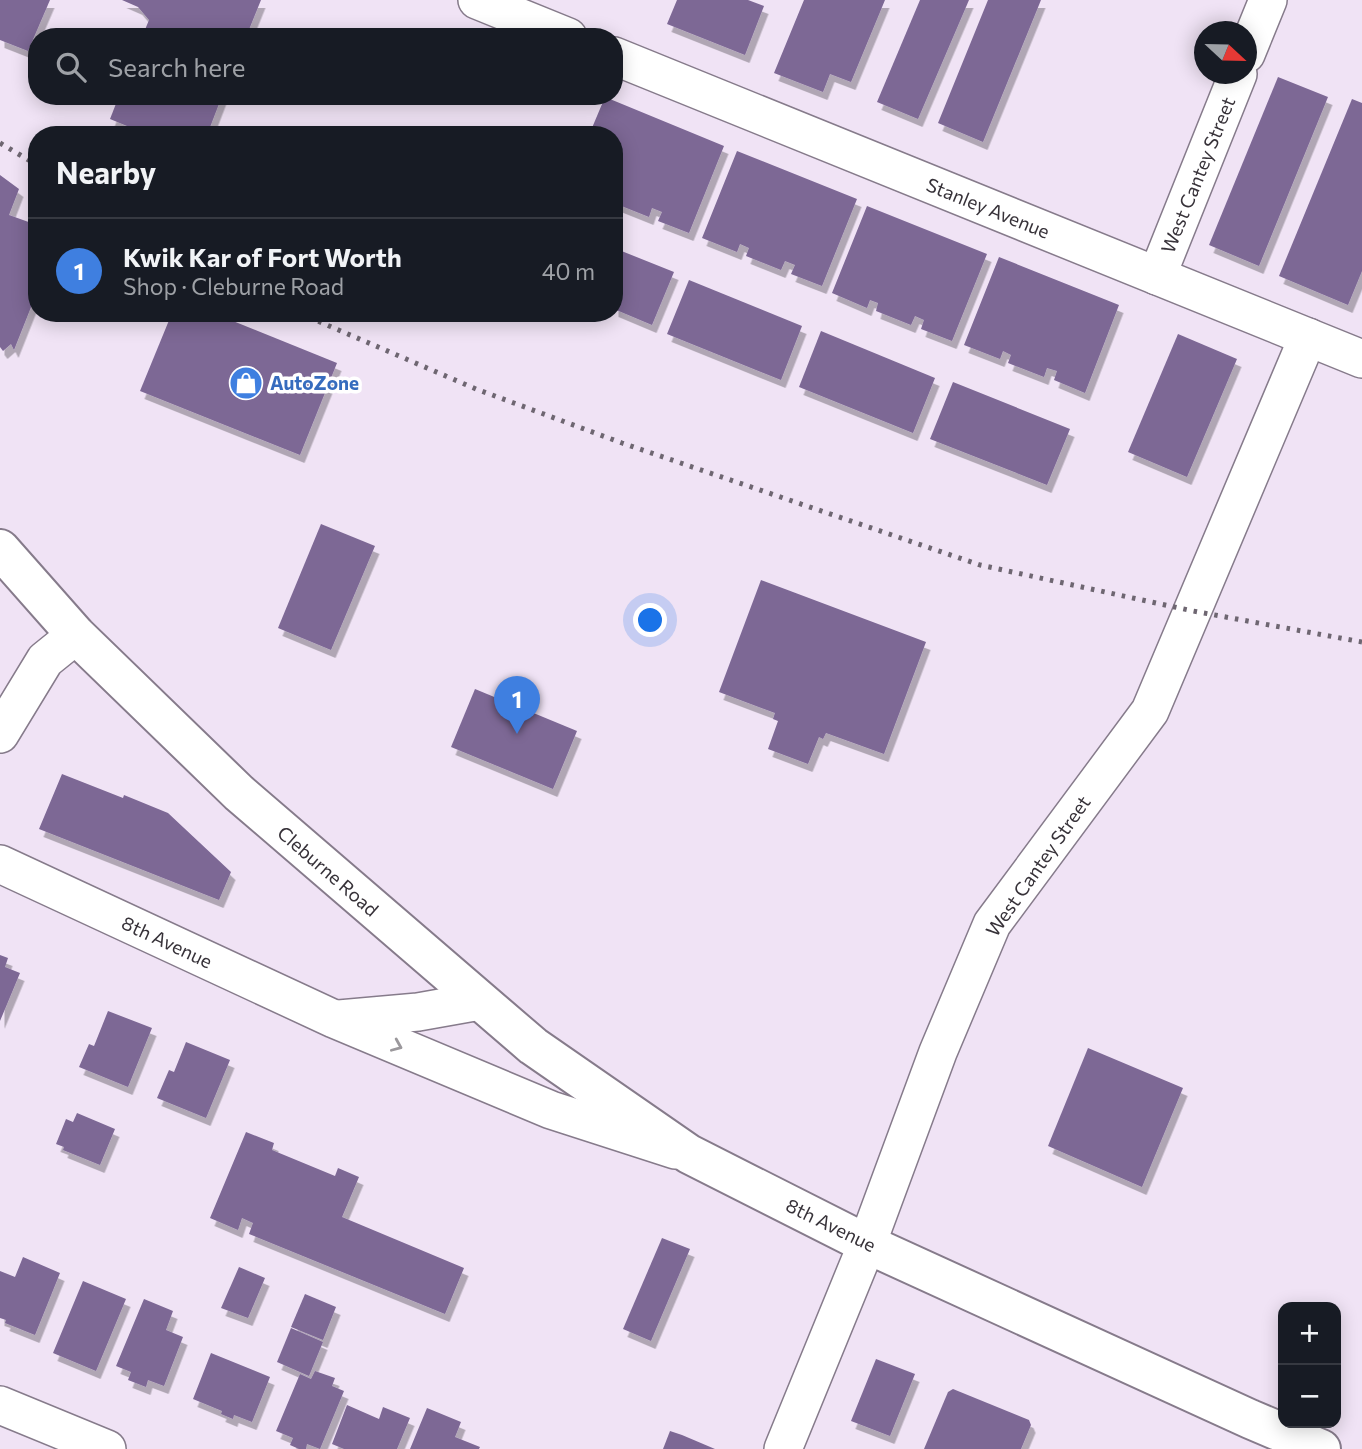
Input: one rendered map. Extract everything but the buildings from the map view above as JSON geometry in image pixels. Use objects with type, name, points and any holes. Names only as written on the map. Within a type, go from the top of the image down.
[{"type":"main road","name":"Cleburne Road","points":[[0,550],[76,635],[239,793],[533,1046],[690,1154]]},
{"type":"main road","name":"8th Avenue","points":[[690,1154],[867,1244],[1321,1449]]},
{"type":"street","points":[[477,0],[546,28]]},
{"type":"street","points":[[1257,28],[1268,0]]},
{"type":"street","name":"Stanley Avenue","points":[[623,59],[1362,359]]},
{"type":"street","name":"West Cantey Street","points":[[1157,276],[1234,84]]},
{"type":"street","name":"West Cantey Street","points":[[783,1449],[867,1244],[938,1052],[992,924],[1150,711],[1308,337]]},
{"type":"street","points":[[0,734],[45,660],[76,635]]},
{"type":"street","name":"8th Avenue","points":[[0,864],[334,1019],[551,1110],[690,1154]]},
{"type":"street","name":"8th Avenue","points":[[334,1019],[418,1012],[480,1001]]},
{"type":"street","points":[[0,1405],[107,1449]]},
{"type":"railway","points":[[0,143],[28,160]]},
{"type":"railway","points":[[320,322],[476,389],[622,443],[980,565],[1193,611],[1362,642]]},
{"type":"place","name":"AutoZone","points":[[246,383]]},
{"type":"place","name":"Kwik Kar of Fort Worth","points":[[517,734]]}]
